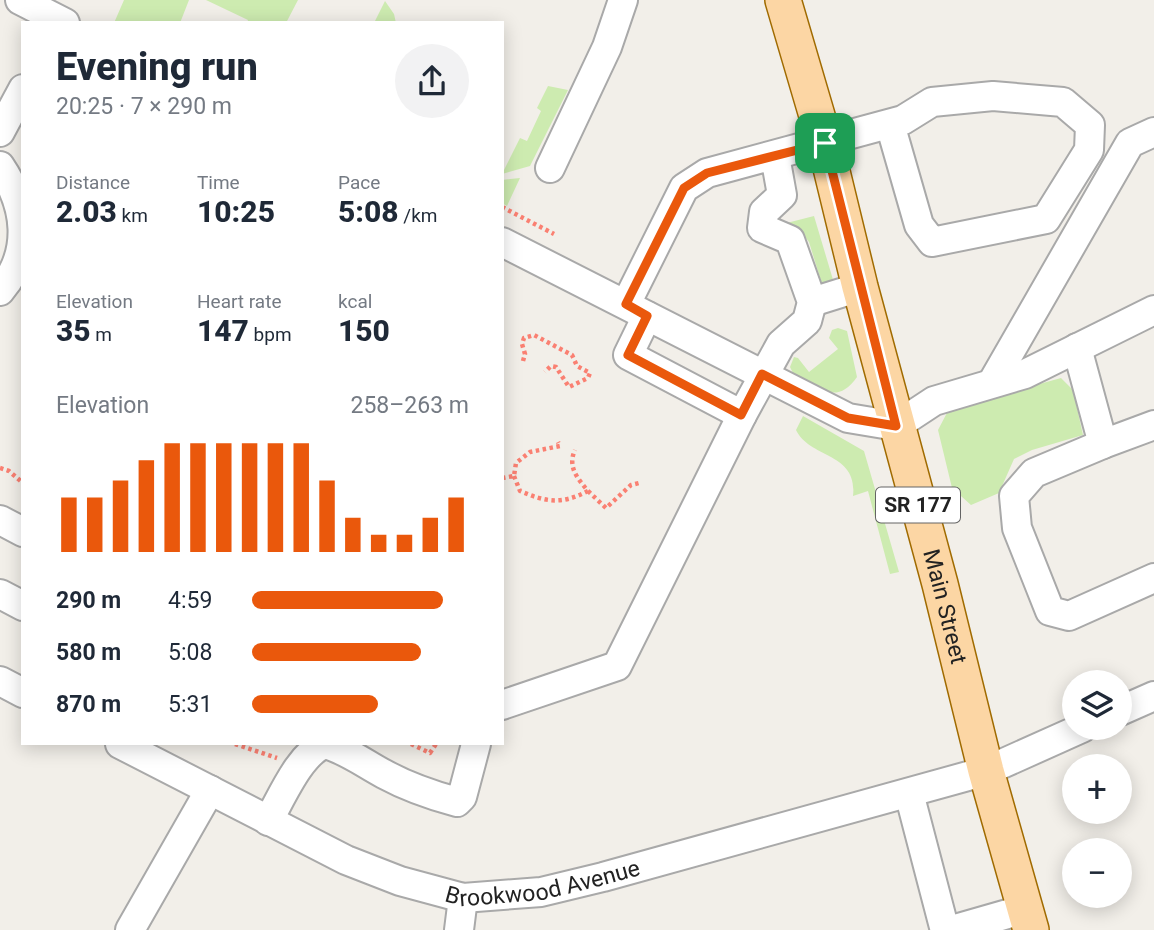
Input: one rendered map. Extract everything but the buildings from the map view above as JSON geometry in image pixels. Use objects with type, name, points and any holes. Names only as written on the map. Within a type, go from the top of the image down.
[{"type":"main road","name":"Main Street","points":[[783,0],[825,143],[986,771],[1028,919]]},
{"type":"street","points":[[20,0],[59,21]]},
{"type":"street","points":[[550,167],[607,47],[623,0]]},
{"type":"street","points":[[0,132],[21,93]]},
{"type":"street","points":[[741,415],[628,355],[636,310],[684,188],[707,173],[903,120],[932,102],[993,96],[1063,102],[1090,125],[1089,150],[1046,219],[932,242],[919,225],[890,124]]},
{"type":"street","points":[[992,383],[1130,143],[1154,132]]},
{"type":"street","points":[[504,704],[617,666],[762,374],[781,344],[807,321],[812,302],[790,240],[762,228],[764,212],[782,195],[775,156]]},
{"type":"street","points":[[0,166],[10,180],[21,209]]},
{"type":"street","points":[[504,243],[848,418],[896,426],[934,401],[1025,374],[1154,310]]},
{"type":"street","points":[[0,291],[11,278],[21,253]]},
{"type":"street","points":[[812,302],[860,287]]},
{"type":"street","points":[[1077,348],[1103,444]]},
{"type":"street","points":[[1154,425],[1034,473],[1014,496],[1017,528],[1050,611],[1069,616],[1154,578]]},
{"type":"street","points":[[0,520],[21,531]]},
{"type":"street","points":[[0,594],[21,605]]},
{"type":"street","points":[[0,681],[21,692]]},
{"type":"street","points":[[1132,706],[1154,696]]},
{"type":"street","name":"Brookwood Avenue","points":[[122,745],[268,821],[368,868],[400,881],[463,898],[541,892],[590,880],[986,771],[1062,737]]},
{"type":"street","points":[[268,821],[304,759],[313,749],[323,745]]},
{"type":"street","points":[[329,745],[338,747],[422,793],[457,802],[462,797],[476,745]]},
{"type":"street","points":[[130,930],[210,790]]},
{"type":"street","points":[[909,793],[944,927],[951,930],[1028,919]]},
{"type":"street","points":[[459,930],[463,898]]},
{"type":"path","points":[[504,208],[554,234]]},
{"type":"path","points":[[523,361],[524,338],[534,335],[572,355],[577,366],[590,373],[588,378],[569,387],[556,368],[551,366],[545,372]]},
{"type":"path","points":[[558,442],[560,446],[530,452],[516,463],[514,476],[520,491],[545,502],[575,498],[588,491]]},
{"type":"path","points":[[575,450],[571,458],[574,474],[606,508],[631,485],[639,483]]},
{"type":"path","points":[[0,468],[9,471],[21,481]]},
{"type":"path","points":[[504,478],[514,476]]},
{"type":"path","points":[[238,745],[288,762]]},
{"type":"path","points":[[413,745],[430,754],[435,745]]},
{"type":"green space","points":[[124,0],[189,0],[181,21],[115,21]]},
{"type":"green space","points":[[206,0],[298,0],[287,21],[248,20]]},
{"type":"green space","points":[[385,1],[396,21],[375,21]]},
{"type":"green space","points":[[548,86],[568,90],[530,166],[504,173],[520,138],[527,141],[541,111],[537,108]]},
{"type":"green space","points":[[520,178],[507,206],[504,204],[504,180]]},
{"type":"green space","points":[[814,216],[834,283],[825,294],[809,242],[798,228],[778,232],[775,226]]},
{"type":"green space","points":[[838,328],[847,331],[857,377],[842,391],[834,393],[811,384],[793,373],[790,367],[794,357],[798,358],[809,372],[838,349],[829,338],[832,330]]},
{"type":"green space","points":[[1061,378],[1073,390],[1083,435],[1032,450],[1014,459],[999,493],[971,505],[952,488],[938,430],[949,409]]},
{"type":"green space","points":[[803,416],[864,451],[899,572],[890,574],[868,491],[853,496],[853,482],[841,463],[803,439],[796,430]]},
{"type":"route","points":[[825,143],[896,426],[848,418],[762,374],[741,415],[628,355],[647,316],[626,304],[684,188],[707,173],[825,143]]}]
